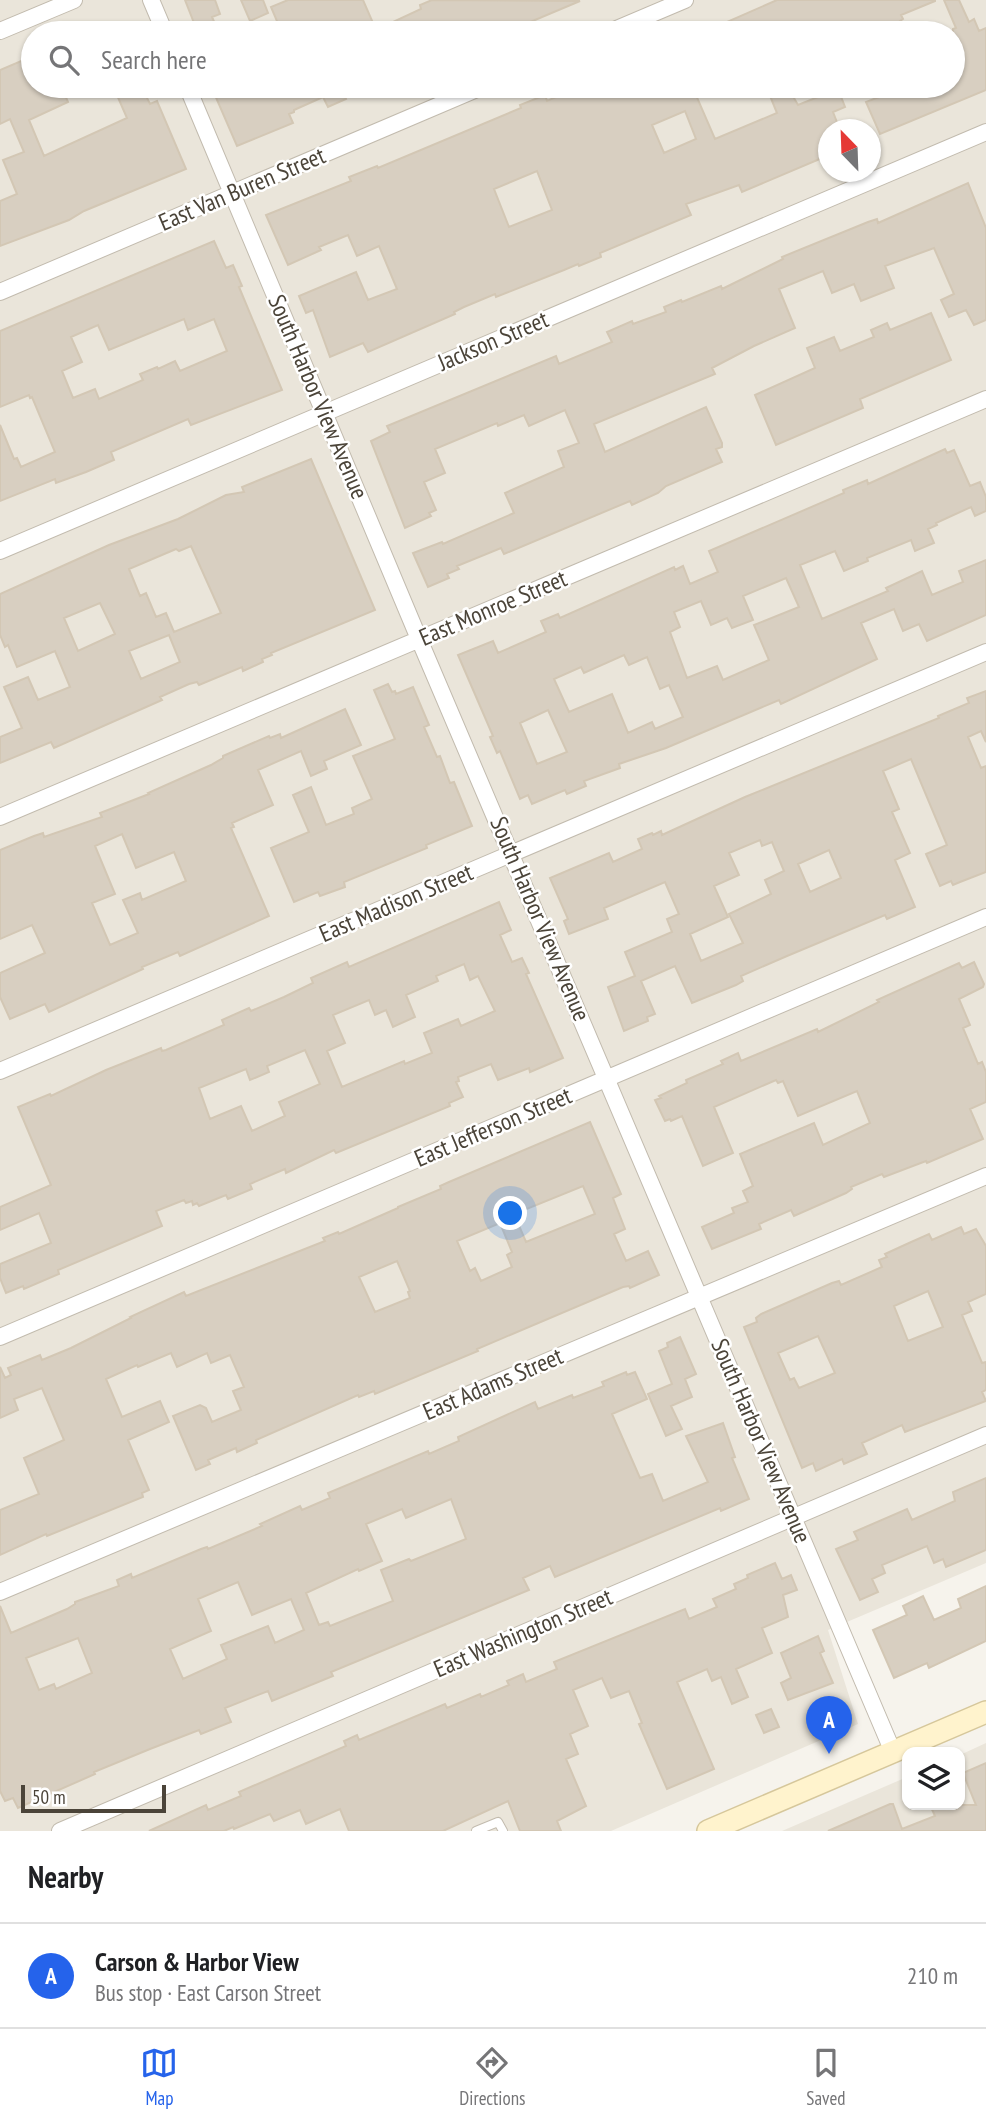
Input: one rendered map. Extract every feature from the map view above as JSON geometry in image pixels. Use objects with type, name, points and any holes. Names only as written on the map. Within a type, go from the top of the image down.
[{"type":"main road","points":[[708,1831],[986,1712]]},
{"type":"street","points":[[24,21],[74,0]]},
{"type":"street","points":[[151,0],[160,21]]},
{"type":"street","points":[[635,21],[685,0]]},
{"type":"street","points":[[0,31],[21,22]]},
{"type":"street","name":"South Harbor View Avenue","points":[[192,98],[419,639],[893,1752]]},
{"type":"street","name":"East Van Buren Street","points":[[0,292],[456,98]]},
{"type":"street","name":"Jackson Street","points":[[0,551],[986,132]]},
{"type":"street","name":"East Monroe Street","points":[[0,817],[986,399]]},
{"type":"street","name":"East Madison Street","points":[[0,1071],[986,652]]},
{"type":"street","name":"East Jefferson Street","points":[[0,1337],[986,917]]},
{"type":"street","name":"East Adams Street","points":[[0,1592],[986,1176]]},
{"type":"street","name":"East Washington Street","points":[[60,1831],[986,1435]]},
{"type":"lane","points":[[476,1831],[498,1822],[503,1831]]},
{"type":"shaded area","points":[[0,0],[986,0],[986,1563],[828,1630],[858,1724],[611,1831],[0,1831]]},
{"type":"shaded area","points":[[986,1743],[986,1831],[782,1831],[902,1779],[902,1810],[965,1810],[965,1753]]},
{"type":"building","points":[[185,0],[215,0],[220,14],[212,17],[214,21],[193,21]]},
{"type":"building","points":[[241,0],[263,0],[268,13],[250,21]]},
{"type":"building","points":[[288,0],[363,0],[372,21],[277,21],[271,7]]},
{"type":"building","points":[[432,0],[580,1],[532,21],[395,21],[421,9],[420,5]]},
{"type":"building","points":[[777,0],[935,0],[901,15],[903,19],[900,21],[729,21]]},
{"type":"building","points":[[944,0],[959,0],[969,22],[974,19],[979,31],[986,28],[986,90],[881,134],[881,119],[873,119],[866,102],[876,98],[965,98],[965,21],[953,21]]},
{"type":"building","points":[[21,61],[21,98],[66,98],[68,102],[29,120],[44,156],[127,118],[118,98],[147,98],[150,104],[157,101],[186,169],[84,211],[69,220],[0,246],[0,201],[17,194],[3,160],[24,152],[10,119],[0,124],[0,70]]},
{"type":"building","points":[[216,98],[321,98],[289,114],[293,123],[237,146]]},
{"type":"building","points":[[324,98],[346,98],[346,99],[328,107]]},
{"type":"building","points":[[538,98],[546,98],[547,101],[554,98],[697,98],[715,139],[777,113],[771,98],[794,98],[798,105],[816,98],[842,98],[845,107],[833,112],[836,119],[818,119],[818,160],[742,192],[739,185],[686,204],[691,215],[600,253],[601,257],[496,297],[495,294],[368,352],[363,343],[330,357],[313,310],[306,313],[299,296],[356,272],[368,300],[397,289],[379,246],[357,256],[348,235],[319,247],[321,250],[288,265],[266,215],[351,181],[349,177],[377,166],[378,168],[521,108],[520,105]],"holes":[[[685,111],[696,139],[664,153],[652,125]],[[537,171],[552,210],[509,227],[494,189]]]},
{"type":"building","points":[[968,183],[986,228],[986,320],[974,325],[966,310],[949,317],[941,300],[954,294],[934,248],[885,266],[894,288],[861,301],[854,284],[832,293],[823,271],[779,289],[795,328],[712,368],[715,374],[594,424],[605,452],[706,407],[722,443],[722,447],[716,449],[722,462],[666,486],[658,493],[632,505],[630,501],[504,554],[501,548],[457,566],[459,569],[447,574],[449,578],[428,587],[413,553],[442,542],[443,544],[514,513],[505,493],[564,467],[558,451],[579,443],[565,410],[529,426],[524,415],[498,426],[497,423],[435,449],[445,473],[424,482],[436,510],[429,513],[431,516],[405,528],[371,441],[390,432],[387,426],[556,356],[559,364],[612,342],[607,332],[632,321],[633,324],[666,312],[664,307],[681,300],[682,302],[721,286],[722,289],[783,259],[782,257],[868,222],[877,219],[878,223]]},
{"type":"building","points":[[214,241],[226,268],[233,265],[242,286],[239,287],[282,390],[191,425],[188,419],[111,452],[114,460],[0,501],[0,425],[14,459],[17,458],[21,467],[55,452],[32,397],[29,395],[0,407],[0,331]],"holes":[[[184,319],[188,330],[214,319],[227,351],[180,371],[175,361],[158,369],[157,367],[140,374],[143,380],[99,399],[95,389],[73,398],[62,371],[82,362],[71,337],[98,325],[109,350]]]},
{"type":"building","points":[[931,313],[951,360],[860,399],[863,408],[776,445],[755,395],[815,368],[807,348],[834,337],[840,351],[874,337],[871,330],[887,323],[890,330]]},
{"type":"building","points":[[945,449],[947,453],[954,450],[970,486],[980,482],[986,497],[986,511],[975,516],[971,507],[936,523],[937,525],[928,529],[934,543],[915,551],[911,540],[867,558],[868,561],[844,571],[835,551],[800,565],[822,619],[888,591],[886,588],[922,571],[932,595],[963,582],[959,571],[986,560],[986,615],[927,641],[919,624],[903,631],[894,609],[861,623],[877,659],[781,704],[779,700],[666,748],[619,764],[620,768],[584,781],[586,786],[567,794],[565,790],[532,804],[528,795],[520,799],[500,751],[497,753],[490,737],[493,736],[458,655],[493,641],[498,653],[546,632],[541,621],[558,614],[560,618],[674,567],[675,570],[683,566],[690,584],[718,572],[709,551],[844,493],[843,490],[867,480],[868,484]],"holes":[[[786,578],[799,607],[754,625],[769,660],[723,680],[717,666],[687,678],[670,632],[680,627],[674,612],[701,601],[711,625],[727,618],[732,628],[753,620],[743,596]],[[624,655],[629,665],[647,657],[660,689],[669,685],[683,717],[655,729],[652,722],[628,733],[612,694],[569,712],[554,679],[581,667],[584,673]],[[548,710],[567,752],[537,764],[520,723]]]},
{"type":"building","points":[[311,459],[375,610],[271,653],[272,655],[262,659],[263,662],[243,671],[242,667],[199,685],[197,682],[189,684],[160,697],[162,700],[54,748],[51,742],[0,763],[0,737],[22,728],[4,687],[28,677],[38,700],[70,687],[55,651],[17,667],[8,645],[5,647],[0,635],[0,594],[109,545],[178,519],[226,495],[244,492],[242,487]],"holes":[[[191,546],[221,613],[174,632],[166,613],[156,617],[146,593],[140,596],[129,569],[176,549],[179,551]],[[100,603],[115,634],[78,651],[64,618]],[[169,635],[180,662],[141,679],[129,651]]]},
{"type":"building","points":[[388,684],[396,694],[413,687],[429,725],[424,727],[437,757],[440,756],[450,783],[454,782],[472,826],[426,845],[427,848],[344,882],[345,887],[320,896],[318,892],[294,902],[271,848],[309,832],[293,795],[311,787],[326,825],[354,814],[352,808],[372,799],[353,756],[395,739],[374,690]]},
{"type":"building","points":[[986,691],[986,742],[981,731],[968,737],[981,768],[986,766],[986,872],[953,885],[951,881],[940,886],[926,854],[947,845],[911,759],[883,771],[899,809],[892,812],[910,853],[895,860],[915,907],[887,919],[885,915],[787,956],[741,976],[743,981],[736,985],[692,1003],[675,966],[641,981],[655,1014],[647,1017],[648,1021],[624,1031],[608,987],[635,976],[625,952],[672,932],[667,919],[679,914],[665,882],[604,908],[608,919],[569,934],[564,921],[568,919],[550,878],[609,853],[613,862],[642,849],[638,839],[661,831],[662,835],[745,797],[939,718],[938,716],[969,703],[967,698]],"holes":[[[760,840],[762,846],[772,842],[784,871],[765,880],[771,894],[729,914],[743,943],[701,961],[690,934],[728,917],[714,886],[739,875],[729,853]],[[829,850],[841,878],[810,892],[798,864]]]},
{"type":"building","points":[[345,709],[361,745],[324,761],[327,769],[311,776],[301,751],[258,770],[273,805],[232,823],[234,827],[231,828],[269,916],[180,956],[178,952],[142,967],[143,969],[49,1012],[45,1004],[10,1019],[0,997],[0,973],[45,953],[32,925],[0,939],[0,850],[43,833],[44,837],[102,817],[100,813],[149,794],[211,765],[223,756],[269,736],[270,738],[280,734],[281,738]],"holes":[[[122,834],[136,868],[174,852],[186,881],[142,900],[140,893],[123,900],[138,933],[110,945],[92,903],[115,894],[95,846]]]},
{"type":"building","points":[[499,902],[511,930],[500,935],[512,962],[522,958],[529,973],[526,974],[563,1058],[530,1072],[529,1068],[498,1080],[491,1064],[458,1077],[459,1081],[456,1082],[463,1097],[449,1103],[450,1106],[336,1153],[334,1150],[286,1173],[285,1169],[250,1184],[252,1189],[228,1199],[226,1195],[199,1206],[184,1200],[156,1211],[162,1226],[58,1270],[59,1274],[24,1289],[23,1286],[6,1293],[0,1278],[0,1264],[51,1243],[39,1213],[0,1230],[0,1207],[51,1185],[18,1107],[224,1025],[222,1020],[284,997],[313,983],[311,978],[347,962],[349,967]],"holes":[[[464,964],[470,980],[478,976],[495,1011],[461,1026],[458,1019],[424,1033],[432,1053],[405,1064],[404,1061],[342,1087],[327,1051],[345,1043],[333,1015],[369,1000],[375,1015],[386,1010],[393,1027],[415,1017],[406,995],[438,981],[436,976]],[[305,1050],[320,1084],[279,1102],[285,1116],[252,1131],[241,1106],[210,1119],[199,1088],[246,1069],[250,1080],[269,1072],[267,1066]]]},
{"type":"building","points":[[974,962],[983,987],[959,999],[970,1025],[963,1028],[978,1064],[982,1062],[986,1072],[986,1102],[970,1109],[983,1139],[927,1163],[926,1161],[884,1177],[882,1174],[794,1216],[791,1210],[759,1224],[761,1229],[712,1249],[702,1227],[734,1213],[732,1208],[748,1202],[743,1191],[753,1186],[740,1154],[814,1123],[823,1145],[870,1123],[857,1091],[798,1116],[783,1081],[778,1083],[776,1080],[714,1107],[733,1153],[703,1166],[682,1116],[665,1121],[655,1100],[687,1083],[686,1080],[723,1064],[721,1061],[738,1053],[741,1061],[817,1029],[818,1032],[879,1002],[877,1000],[959,963],[962,968]]},
{"type":"building","points":[[590,1122],[621,1194],[613,1198],[625,1229],[614,1234],[626,1261],[648,1251],[659,1275],[630,1288],[623,1287],[375,1394],[374,1391],[359,1397],[358,1395],[256,1440],[257,1443],[237,1452],[236,1448],[208,1460],[210,1464],[196,1470],[173,1416],[200,1405],[206,1408],[212,1422],[241,1410],[233,1391],[244,1387],[230,1355],[211,1363],[207,1353],[177,1367],[171,1353],[138,1367],[137,1365],[106,1379],[122,1417],[160,1401],[169,1422],[128,1440],[149,1490],[142,1493],[143,1497],[47,1536],[46,1534],[0,1555],[0,1510],[39,1494],[24,1458],[64,1440],[42,1388],[14,1399],[18,1410],[0,1418],[0,1367],[5,1378],[11,1375],[8,1368],[40,1355],[42,1360],[184,1292],[186,1296],[325,1241],[323,1238],[338,1232],[339,1234],[441,1189],[440,1186]],"holes":[[[583,1186],[595,1214],[526,1242],[514,1214]],[[500,1223],[512,1252],[507,1255],[512,1267],[481,1281],[475,1268],[470,1271],[457,1241]],[[397,1261],[410,1291],[410,1298],[375,1312],[359,1277]]]},
{"type":"building","points":[[961,1227],[964,1234],[976,1229],[986,1246],[986,1294],[968,1302],[972,1311],[962,1315],[982,1363],[986,1362],[986,1390],[982,1392],[986,1401],[905,1432],[902,1425],[862,1443],[867,1454],[844,1464],[842,1459],[816,1471],[813,1463],[802,1468],[744,1327],[757,1322],[756,1318],[761,1314],[832,1283],[839,1281],[841,1285],[882,1267],[879,1260],[887,1257],[885,1254],[929,1234],[932,1240]],"holes":[[[928,1291],[943,1327],[908,1341],[894,1306]],[[818,1336],[835,1373],[799,1388],[794,1378],[790,1380],[778,1353]]]},
{"type":"building","points":[[680,1337],[696,1374],[685,1379],[692,1397],[671,1406],[682,1429],[666,1436],[648,1394],[672,1384],[659,1351],[668,1347],[667,1343]]},
{"type":"building","points":[[626,1372],[627,1375],[635,1372],[647,1399],[612,1414],[640,1478],[652,1474],[663,1501],[708,1482],[686,1436],[723,1423],[735,1457],[732,1458],[749,1499],[721,1511],[720,1508],[555,1577],[550,1566],[523,1578],[529,1590],[331,1672],[333,1676],[272,1701],[268,1691],[225,1708],[231,1722],[201,1734],[199,1730],[150,1749],[18,1808],[13,1798],[5,1801],[0,1791],[0,1606],[11,1633],[67,1609],[75,1602],[119,1586],[117,1580],[131,1574],[132,1578],[201,1549],[208,1549],[300,1506],[302,1510],[330,1498],[328,1493],[428,1451],[429,1454],[459,1441],[458,1437],[535,1402],[538,1409],[604,1386],[602,1382]],"holes":[[[451,1499],[466,1539],[381,1570],[393,1601],[330,1626],[328,1622],[319,1625],[306,1593],[382,1561],[366,1524],[402,1509],[406,1518]],[[238,1582],[252,1615],[291,1599],[304,1630],[275,1643],[268,1626],[221,1645],[227,1659],[183,1679],[170,1649],[211,1631],[198,1599]],[[78,1638],[92,1673],[56,1689],[54,1684],[39,1690],[26,1658]]]},
{"type":"building","points":[[986,1478],[986,1550],[946,1567],[943,1559],[934,1563],[927,1546],[882,1565],[885,1573],[872,1579],[878,1592],[860,1600],[836,1549],[858,1540],[854,1532],[907,1509],[912,1520],[955,1501],[953,1492]]},
{"type":"building","points":[[775,1563],[782,1579],[791,1575],[797,1590],[783,1595],[788,1617],[762,1628],[772,1653],[736,1669],[748,1697],[732,1704],[721,1677],[712,1681],[707,1669],[677,1682],[714,1769],[667,1789],[639,1724],[642,1723],[629,1691],[611,1698],[602,1678],[573,1690],[588,1726],[570,1734],[578,1754],[566,1759],[586,1806],[557,1821],[561,1831],[520,1831],[508,1801],[443,1831],[349,1831],[340,1809],[306,1824],[300,1810],[274,1821],[270,1814],[224,1831],[149,1831],[206,1805],[208,1810],[241,1796],[239,1792],[346,1746],[344,1741],[357,1735],[359,1740],[445,1704],[447,1708],[480,1694],[481,1697],[509,1685],[507,1681],[523,1674],[526,1682],[557,1669],[554,1662],[685,1609],[689,1619],[717,1607],[713,1599],[736,1589],[734,1584],[748,1578],[747,1575]]},
{"type":"building","points":[[986,1586],[986,1641],[929,1668],[927,1663],[894,1678],[873,1630],[907,1615],[903,1606],[923,1596],[934,1620],[961,1608],[958,1599]]},
{"type":"building","points":[[818,1636],[824,1651],[820,1653],[833,1683],[788,1700],[781,1683],[791,1678],[781,1653]]},
{"type":"building","points":[[771,1709],[779,1727],[764,1733],[756,1715]]},
{"type":"building","points":[[986,1763],[986,1831],[828,1831],[890,1804],[893,1804],[902,1829],[935,1816],[932,1810],[965,1810],[965,1805],[976,1805],[965,1772]]},
{"type":"place","name":"Carson & Harbor View","points":[[829,1754]]}]
